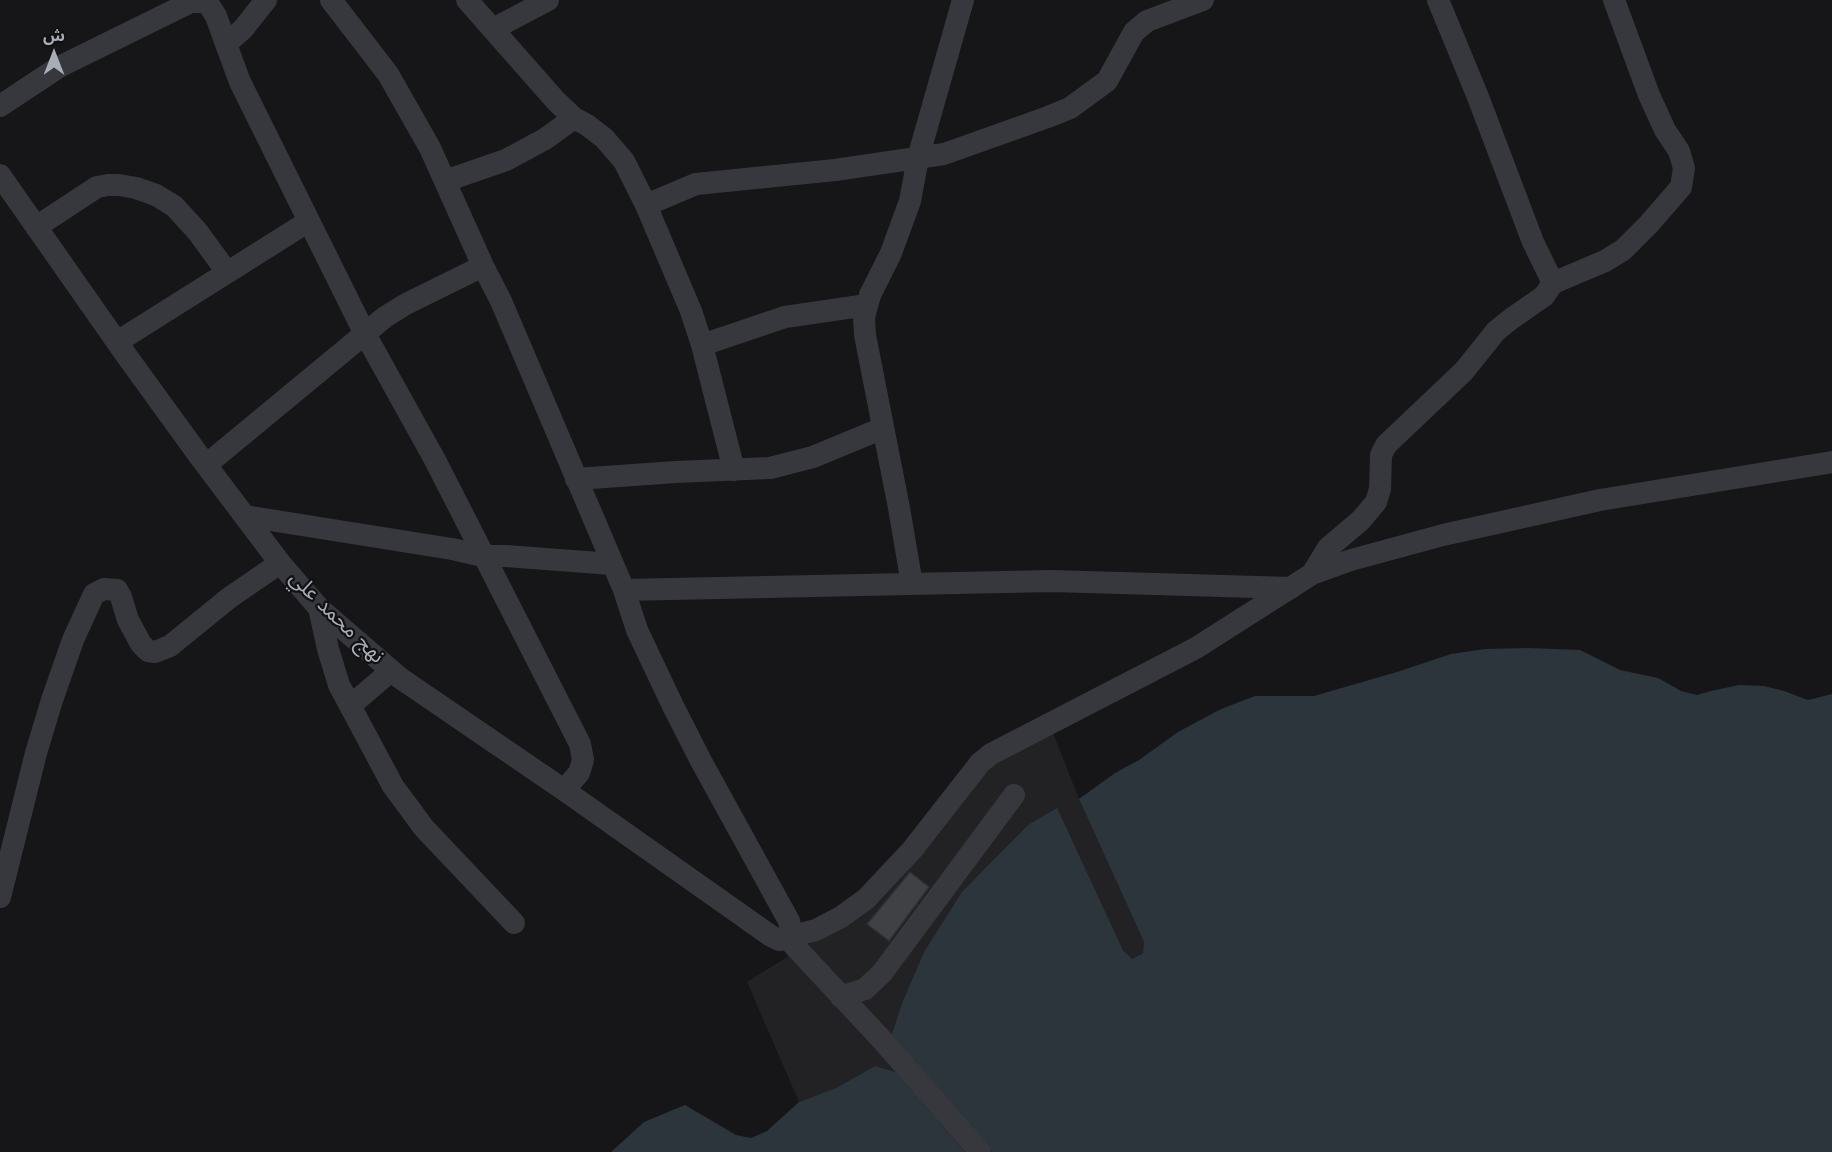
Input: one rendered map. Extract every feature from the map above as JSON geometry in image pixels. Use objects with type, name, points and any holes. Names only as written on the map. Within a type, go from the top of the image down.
[{"type":"street","points":[[226,44],[243,29],[266,0]]},
{"type":"street","points":[[331,0],[388,74],[430,148],[501,301],[624,590],[637,630],[701,761],[789,921],[790,938],[841,997],[884,1041],[980,1152]]},
{"type":"street","points":[[467,0],[556,101],[574,118],[604,138],[624,161],[646,205],[690,311],[702,345],[734,470]]},
{"type":"street","points":[[493,29],[548,0]]},
{"type":"street","points":[[912,584],[865,335],[864,317],[870,295],[891,253],[910,201],[918,158],[963,0]]},
{"type":"street","points":[[646,205],[696,184],[835,170],[944,154],[1070,108],[1107,81],[1125,46],[1134,32],[1143,24],[1153,18],[1203,0]]},
{"type":"street","points":[[1438,0],[1533,242],[1553,283]]},
{"type":"street","points":[[0,106],[59,67],[190,2],[203,2],[209,5],[216,16],[240,82],[364,332],[435,460],[580,744],[583,760],[579,773],[564,790]]},
{"type":"street","points":[[1312,574],[1328,548],[1360,520],[1376,502],[1380,489],[1381,455],[1386,445],[1464,371],[1496,331],[1544,296],[1553,283],[1605,261],[1623,250],[1681,187],[1684,168],[1679,151],[1665,130],[1649,94],[1618,2]]},
{"type":"street","points":[[446,181],[506,160],[545,139],[574,118]]},
{"type":"street","name":"نهج محمد علي","points":[[0,176],[206,465],[280,563],[319,608],[391,671],[771,936],[779,939],[790,938]]},
{"type":"street","points":[[36,227],[97,187],[108,185],[136,188],[156,195],[174,206],[197,231],[227,272]]},
{"type":"street","points":[[117,342],[309,221]]},
{"type":"street","points":[[206,465],[364,332],[406,304],[483,266]]},
{"type":"street","points":[[702,345],[785,317],[867,305]]},
{"type":"street","points":[[576,479],[770,468],[813,457],[884,428]]},
{"type":"street","points":[[790,938],[816,930],[841,917],[866,899],[912,850],[985,758],[1196,648],[1312,574],[1351,560],[1443,535],[1600,500],[1832,462]]},
{"type":"street","points":[[245,516],[483,556],[612,564]]},
{"type":"street","points":[[0,897],[36,753],[52,700],[73,640],[94,594],[104,589],[117,590],[128,620],[141,644],[148,651],[155,652],[170,646],[229,598],[280,563]]},
{"type":"street","points":[[624,590],[1052,581],[1291,588]]},
{"type":"street","points":[[319,608],[328,650],[339,685],[393,786],[424,828],[514,923]]},
{"type":"street","points":[[350,706],[391,671]]},
{"type":"street","points":[[841,997],[865,988],[882,973],[1014,795]]},
{"type":"shaded area","points":[[1485,649],[1580,650],[1620,670],[1658,678],[1681,691],[1697,695],[1739,685],[1764,686],[1808,700],[1832,694],[1832,1152],[992,1152],[891,1036],[902,1003],[924,952],[962,892],[1028,825],[1057,808],[1123,950],[1132,959],[1143,953],[1144,942],[1079,799],[1178,732],[1221,709],[1255,696],[1314,696],[1451,654]]},
{"type":"shaded area","points":[[1051,728],[1079,799],[1144,942],[1144,952],[1132,959],[1123,950],[1056,808],[924,952],[891,1035],[992,1152],[965,1152],[896,1072],[875,1066],[836,1088],[799,1102],[747,982],[861,911],[985,761]]},
{"type":"shaded area","points":[[875,1066],[896,1072],[965,1152],[611,1152],[644,1122],[685,1105],[736,1135],[751,1138],[767,1131],[799,1102],[836,1088]]},
{"type":"building","points":[[910,872],[929,887],[889,941],[867,924]]}]
